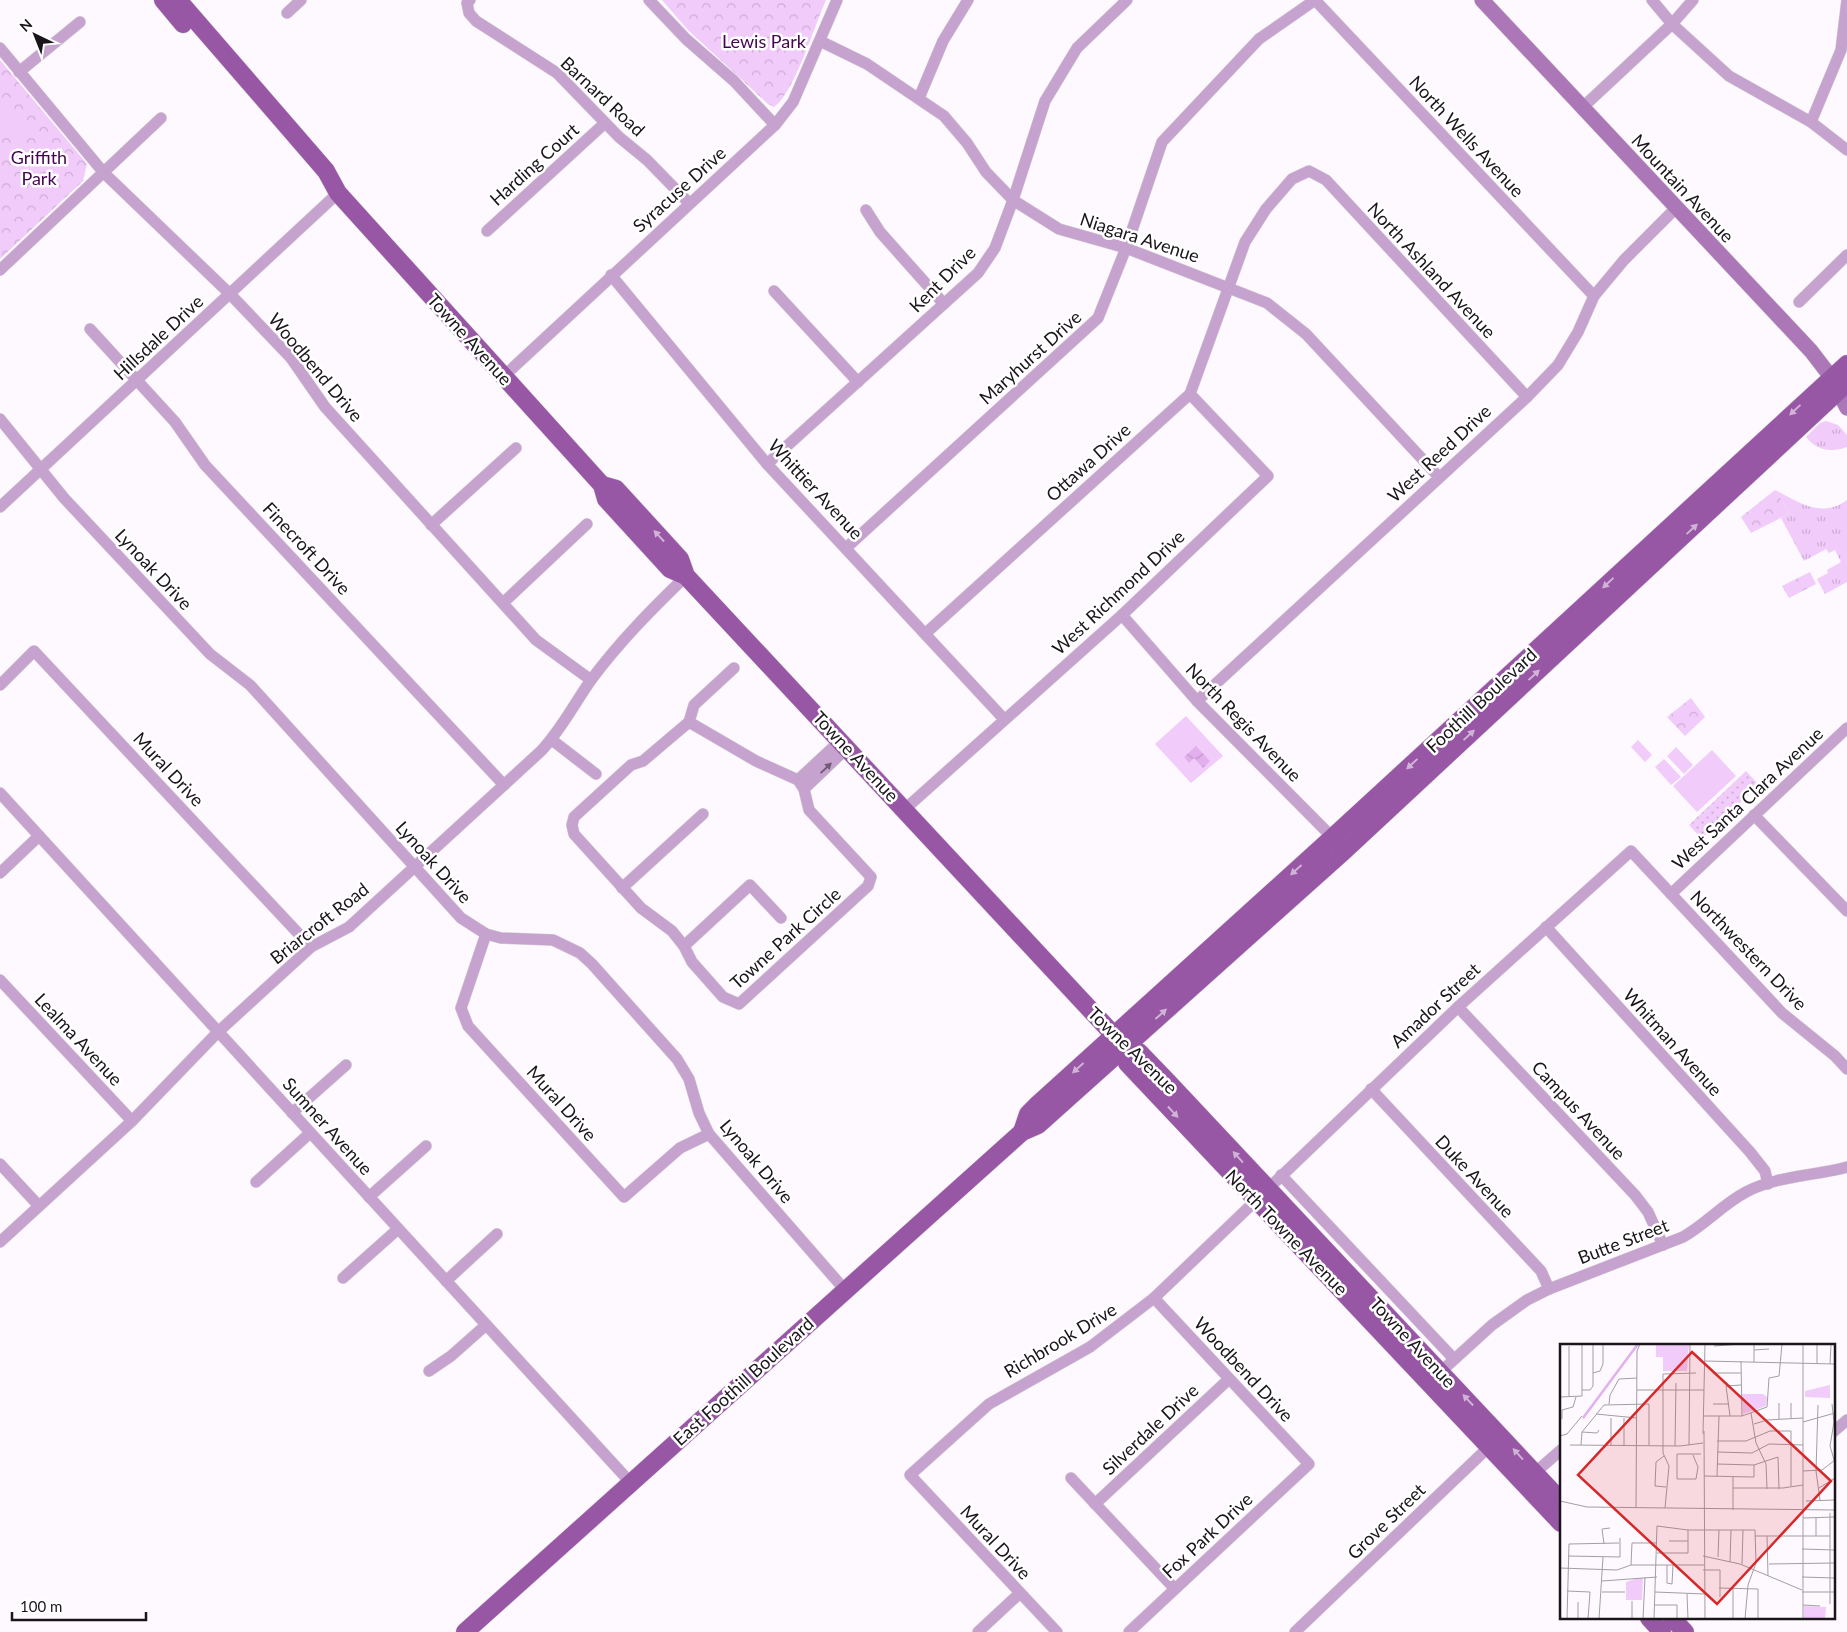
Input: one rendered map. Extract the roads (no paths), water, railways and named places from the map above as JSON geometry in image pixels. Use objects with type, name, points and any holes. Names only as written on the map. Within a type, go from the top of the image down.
[{"type":"main road","name":"Towne Avenue","points":[[162,0],[290,139],[326,171],[338,193],[602,485],[616,489],[623,496],[680,559],[686,576],[1119,1041],[1139,1052],[1263,1195],[1529,1478],[1560,1500]]},
{"type":"main road","name":"Towne Avenue","points":[[178,0],[290,139]]},
{"type":"main road","name":"Mountain Avenue","points":[[1482,0],[1811,351],[1839,384],[1847,408]]},
{"type":"main road","name":"Foothill Boulevard","points":[[1119,1041],[1344,851],[1839,384],[1847,364]]},
{"type":"main road","name":"Foothill Boulevard","points":[[1119,1041],[1332,837],[1839,384]]},
{"type":"main road","name":"East Foothill Boulevard","points":[[465,1632],[1022,1132],[1028,1114],[1119,1041]]},
{"type":"main road","points":[[1529,1478],[1560,1522]]},
{"type":"main road","points":[[1651,1620],[1662,1632]]},
{"type":"main road","points":[[1674,1620],[1685,1632]]},
{"type":"street","points":[[287,13],[301,0]]},
{"type":"street","points":[[650,0],[686,39],[734,81],[775,125]]},
{"type":"street","name":"Syracuse Drive","points":[[504,376],[775,125],[793,102],[837,0]]},
{"type":"street","points":[[919,98],[943,41],[968,0]]},
{"type":"street","name":"Kent Drive","points":[[766,464],[978,273],[995,248],[1013,200],[1045,101],[1077,48],[1127,0]]},
{"type":"street","name":"Maryhurst Drive","points":[[846,548],[1098,318],[1126,248],[1162,142],[1259,39],[1315,0]]},
{"type":"street","name":"North Wells Avenue","points":[[1315,0],[1594,296]]},
{"type":"street","points":[[1652,0],[1672,24],[1729,76],[1811,122],[1847,150]]},
{"type":"street","points":[[1583,107],[1672,24],[1693,0]]},
{"type":"street","points":[[1811,122],[1841,50],[1847,0]]},
{"type":"street","name":"Barnard Road","points":[[469,1],[469,13],[476,21],[557,72],[604,123],[647,160],[689,203]]},
{"type":"street","points":[[19,72],[80,22]]},
{"type":"street","name":"Niagara Avenue","points":[[820,41],[867,64],[944,116],[967,143],[986,172],[1013,200],[1059,229],[1126,248],[1229,286],[1267,303],[1290,319],[1439,478]]},
{"type":"street","name":"Woodbend Drive","points":[[0,48],[104,173],[230,294],[291,358],[325,407],[536,640],[591,680]]},
{"type":"street","points":[[0,270],[161,118]]},
{"type":"street","name":"Harding Court","points":[[487,231],[604,123]]},
{"type":"street","name":"Ottawa Drive","points":[[926,633],[1190,394],[1245,242],[1266,209],[1292,179],[1309,171]]},
{"type":"street","name":"North Ashland Avenue","points":[[1309,171],[1326,180],[1527,396]]},
{"type":"street","name":"Hillsdale Drive","points":[[0,507],[338,193]]},
{"type":"street","name":"West Reed Drive","points":[[1197,701],[1439,478],[1558,365],[1578,332],[1594,296],[1624,260],[1676,208]]},
{"type":"street","points":[[866,210],[880,232],[944,304]]},
{"type":"street","points":[[1799,302],[1847,255]]},
{"type":"street","name":"Whittier Avenue","points":[[611,275],[766,464],[926,633],[1004,719]]},
{"type":"street","points":[[774,291],[858,382]]},
{"type":"street","name":"Finecroft Drive","points":[[90,329],[176,422],[205,465],[504,785]]},
{"type":"street","name":"West Richmond Drive","points":[[905,809],[1122,615],[1268,476],[1190,394]]},
{"type":"street","name":"Lynoak Drive","points":[[0,419],[64,498],[210,654],[250,685],[461,918],[486,934],[514,940],[553,940],[580,953],[677,1059],[689,1079],[699,1113],[709,1134],[845,1290]]},
{"type":"street","points":[[430,525],[516,448]]},
{"type":"street","points":[[503,602],[587,524]]},
{"type":"street","name":"Briarcroft Road","points":[[0,1242],[132,1121],[218,1032],[311,947],[349,927],[552,740],[591,680],[633,627],[686,576]]},
{"type":"street","name":"North Regis Avenue","points":[[1122,615],[1197,701],[1344,851]]},
{"type":"street","name":"Mural Drive","points":[[0,685],[34,651],[311,947]]},
{"type":"street","points":[[734,668],[694,705],[689,722],[756,761],[801,784],[844,744]]},
{"type":"street","name":"Towne Park Circle","points":[[689,722],[643,761],[631,764],[574,817],[572,825],[574,834],[622,888],[641,908],[672,931],[684,946],[692,962],[723,997],[739,1004],[868,886],[871,878],[809,810],[801,784]]},
{"type":"street","name":"West Santa Clara Avenue","points":[[1671,894],[1847,728]]},
{"type":"street","points":[[552,740],[596,774]]},
{"type":"street","name":"Sumner Avenue","points":[[0,793],[630,1482]]},
{"type":"street","points":[[622,888],[703,814]]},
{"type":"street","points":[[1754,815],[1846,907]]},
{"type":"street","points":[[0,874],[40,836]]},
{"type":"street","name":"Northwestern Drive","points":[[1631,851],[1782,1012],[1835,1056],[1847,1069]]},
{"type":"street","name":"Amador Street","points":[[1263,1195],[1281,1175],[1458,1007],[1631,851]]},
{"type":"street","points":[[684,946],[750,885],[781,918]]},
{"type":"street","name":"Whitman Avenue","points":[[1546,927],[1754,1157],[1765,1172],[1768,1184]]},
{"type":"street","name":"Mural Drive","points":[[486,934],[461,1008],[468,1026],[624,1197],[680,1148],[709,1134]]},
{"type":"street","name":"Lealma Avenue","points":[[0,980],[132,1121]]},
{"type":"street","name":"Campus Avenue","points":[[1458,1007],[1635,1194],[1648,1212],[1662,1245]]},
{"type":"street","points":[[292,1113],[346,1065]]},
{"type":"street","name":"Duke Avenue","points":[[1371,1089],[1540,1271],[1549,1289]]},
{"type":"street","points":[[256,1182],[310,1133]]},
{"type":"street","points":[[369,1197],[426,1146]]},
{"type":"street","points":[[0,1164],[39,1206]]},
{"type":"street","name":"Butte Street","points":[[1435,1377],[1492,1325],[1527,1300],[1549,1289],[1662,1245],[1702,1226],[1741,1195],[1768,1184],[1847,1167]]},
{"type":"street","points":[[1281,1175],[1454,1359]]},
{"type":"street","name":"Richbrook Drive","points":[[910,1476],[989,1404],[1090,1347],[1154,1298],[1263,1195]]},
{"type":"street","points":[[343,1278],[398,1229]]},
{"type":"street","points":[[446,1281],[497,1234]]},
{"type":"street","name":"Woodbend Drive","points":[[1154,1298],[1309,1464]]},
{"type":"street","points":[[428,1372],[451,1356],[486,1325]]},
{"type":"street","name":"Silverdale Drive","points":[[1096,1504],[1229,1379]]},
{"type":"street","points":[[1834,1431],[1847,1420]]},
{"type":"street","name":"Grove Street","points":[[1295,1632],[1495,1441]]},
{"type":"street","points":[[1529,1478],[1560,1451]]},
{"type":"street","name":"Fox Park Drive","points":[[1129,1632],[1309,1464]]},
{"type":"street","name":"Mural Drive","points":[[910,1476],[1056,1632]]},
{"type":"street","points":[[1071,1478],[1175,1589]]},
{"type":"street","points":[[978,1632],[1020,1593]]},
{"type":"water","points":[[1196,746],[1210,761],[1203,768],[1194,758],[1189,763],[1184,757]]},
{"type":"park label","name":"Lewis Park","points":[[764,41]]},
{"type":"park label","name":"Griffith Park","points":[[39,167]]}]
